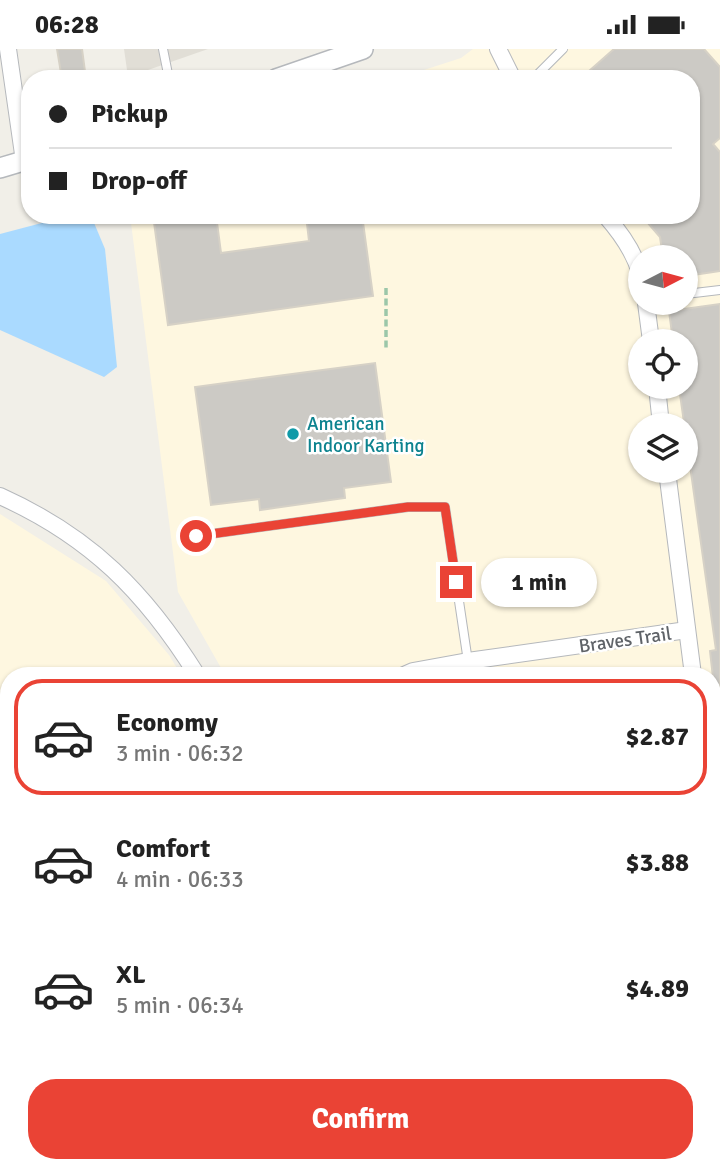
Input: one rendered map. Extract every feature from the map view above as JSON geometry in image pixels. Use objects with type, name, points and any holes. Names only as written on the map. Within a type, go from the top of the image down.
[{"type":"street","points":[[8,49],[21,125]]},
{"type":"street","points":[[302,70],[363,49]]},
{"type":"street","points":[[498,49],[508,70]]},
{"type":"street","points":[[0,169],[21,162]]},
{"type":"street","points":[[613,224],[628,246]]},
{"type":"street","name":"Braves Trail","points":[[475,667],[687,631],[668,483]]},
{"type":"street","points":[[0,496],[54,524],[91,548],[128,583],[161,620],[192,667]]},
{"type":"street","points":[[687,631],[693,667]]},
{"type":"lane","points":[[163,49],[167,70]]},
{"type":"lane","points":[[542,70],[563,49]]},
{"type":"lane","points":[[698,293],[720,290]]},
{"type":"lane","points":[[196,536],[408,507],[445,507],[469,667]]},
{"type":"path","points":[[386,288],[386,348]]},
{"type":"shaded area","points":[[124,49],[208,49],[148,70],[127,70]]},
{"type":"shaded area","points":[[473,49],[720,49],[720,667],[220,667],[178,592],[131,224],[700,224],[700,70],[424,70],[461,58]]},
{"type":"shaded area","points":[[0,514],[106,581],[176,667],[0,667]]},
{"type":"water","points":[[38,224],[95,224],[105,249],[117,367],[104,377],[0,330],[0,234]]},
{"type":"building","points":[[57,49],[82,49],[85,70],[60,70]]},
{"type":"building","points":[[614,49],[704,49],[720,67],[720,138],[713,144],[720,152],[720,271],[698,274],[698,245],[661,245],[660,237],[649,224],[700,224],[700,70],[590,70]]},
{"type":"building","points":[[154,224],[217,224],[221,253],[309,241],[307,224],[363,224],[373,296],[168,325]]},
{"type":"building","points":[[720,304],[720,667],[712,667],[710,651],[716,650],[693,483],[698,483],[698,413],[683,413],[681,399],[698,399],[698,329],[671,329],[670,315],[698,315],[698,307]]},
{"type":"building","name":"American Indoor Karting","points":[[375,363],[391,482],[344,488],[345,498],[260,510],[259,499],[211,505],[195,387]]},
{"type":"place","name":"American Indoor Karting","points":[[293,434]]},
{"type":"route","points":[[196,536],[408,507],[445,507],[456,582]]}]
